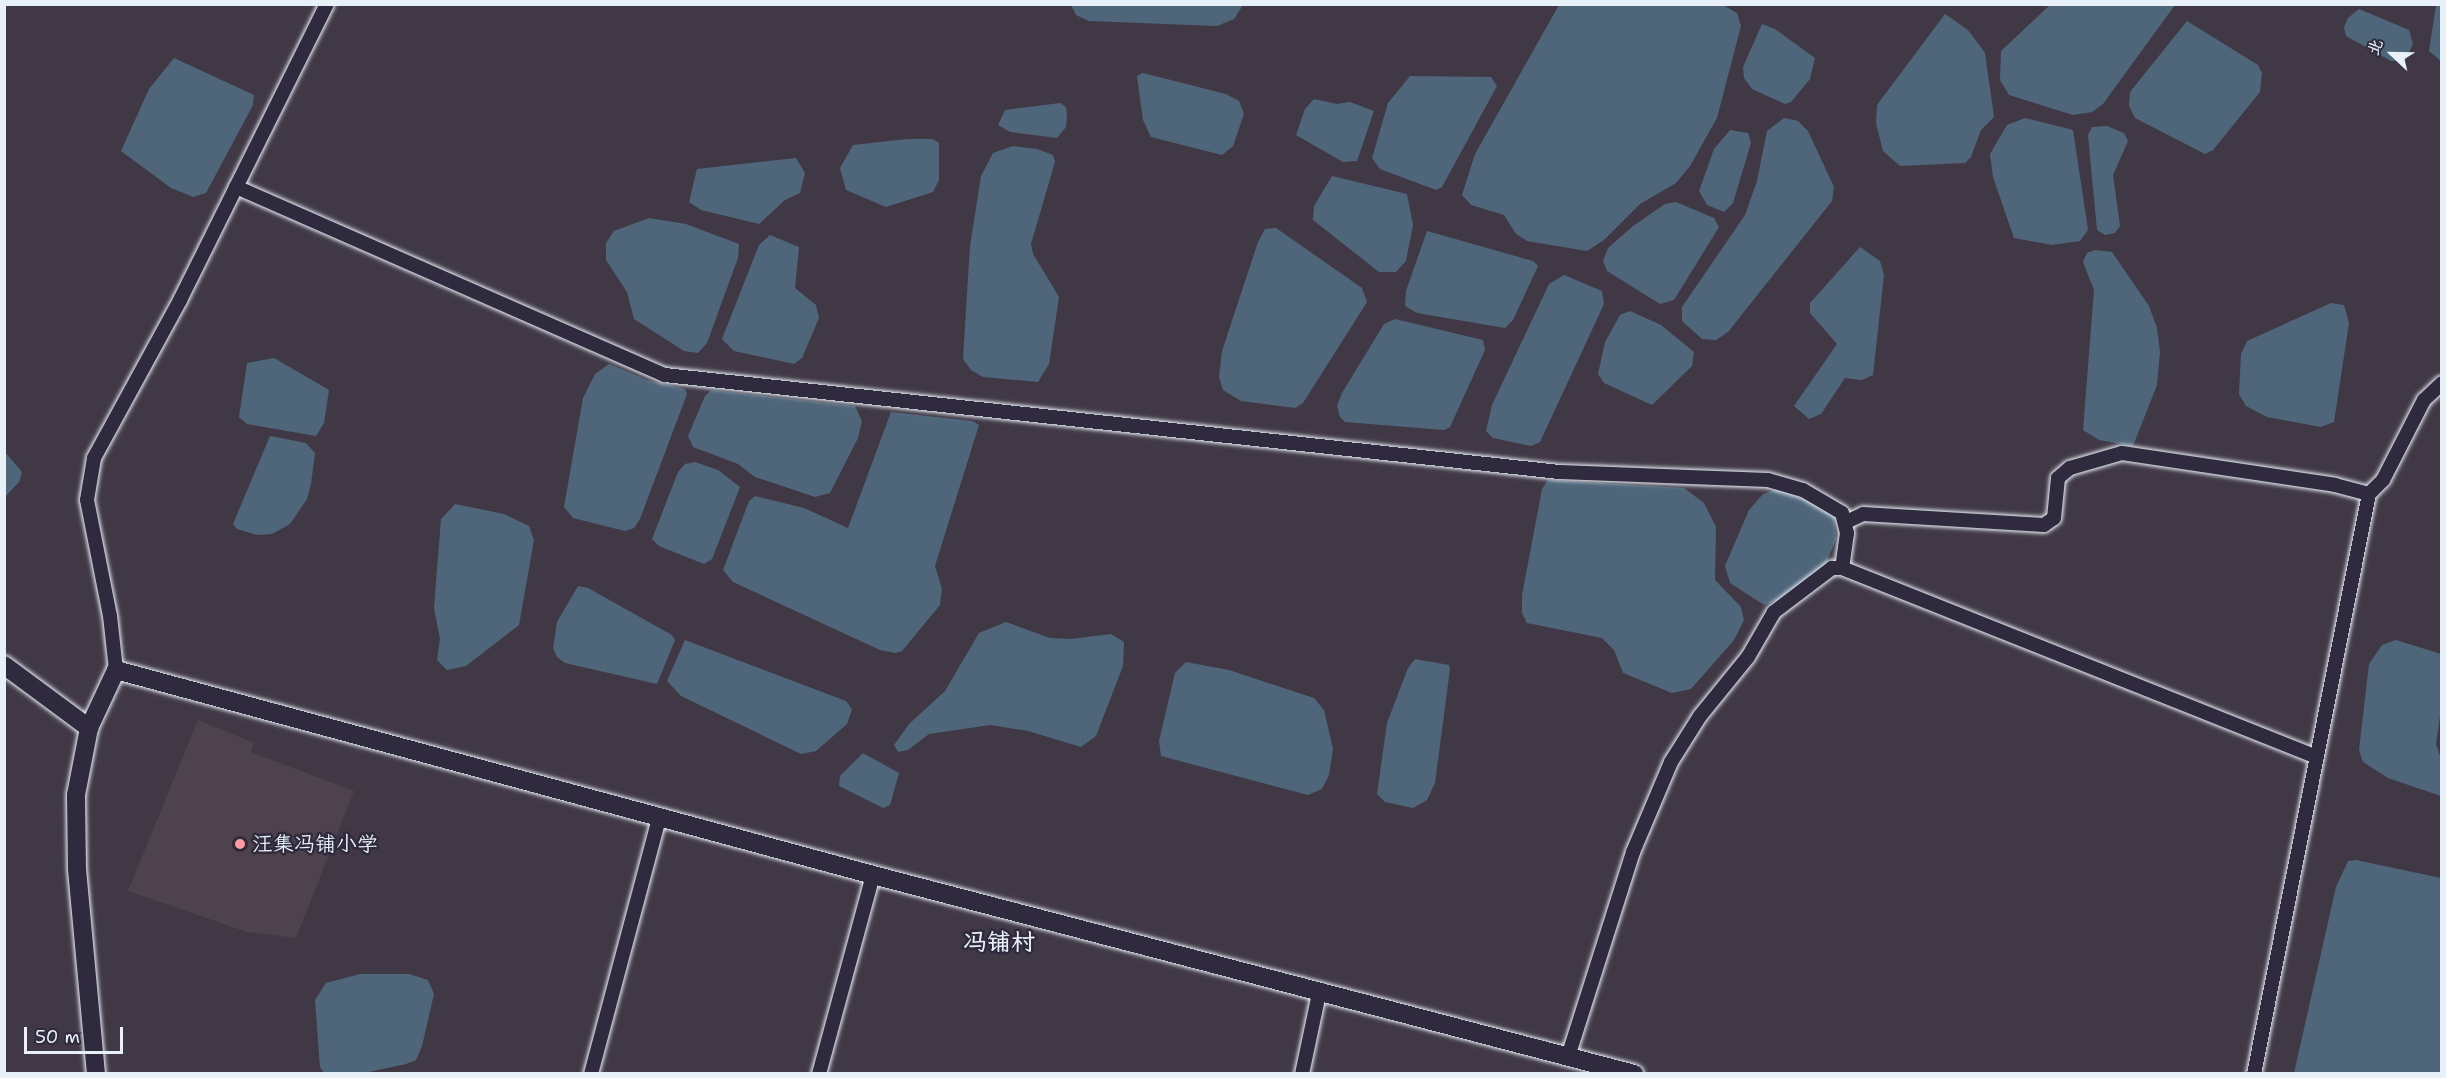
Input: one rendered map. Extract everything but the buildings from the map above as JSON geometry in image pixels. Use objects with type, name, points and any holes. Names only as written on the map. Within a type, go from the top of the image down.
[{"type":"street","points":[[96,1074],[76,844],[76,795],[88,728],[116,670],[110,616],[87,500],[90,473],[99,444],[158,342],[327,4]]},
{"type":"street","points":[[236,187],[665,375],[1560,472],[1768,480],[1803,490],[1834,506],[1846,522],[1842,568]]},
{"type":"street","points":[[2254,1074],[2369,494],[2383,480],[2424,400],[2442,383]]},
{"type":"street","points":[[1846,522],[1863,514],[2044,525],[2054,518],[2058,478],[2070,468],[2122,453],[2312,482],[2369,494]]},
{"type":"street","points":[[1568,1057],[1633,852],[1679,747],[1748,657],[1774,612],[1821,575],[1842,568],[2317,757]]},
{"type":"street","points":[[4,665],[88,728]]},
{"type":"street","points":[[116,670],[873,875],[1634,1074]]},
{"type":"street","points":[[591,1074],[659,818]]},
{"type":"street","points":[[819,1074],[873,875]]},
{"type":"street","points":[[1302,1074],[1319,993]]},
{"type":"shaded area","name":"汪集冯铺小学","points":[[198,720],[254,743],[251,752],[354,791],[296,938],[247,932],[128,891]]},
{"type":"water","points":[[1071,4],[1243,5],[1234,19],[1217,26],[1089,21],[1076,15]]},
{"type":"water","points":[[2051,4],[2175,5],[2103,104],[2092,112],[2073,115],[2009,95],[2000,80],[2001,51]]},
{"type":"water","points":[[1559,5],[1723,5],[1737,13],[1741,26],[1717,118],[1690,166],[1676,183],[1640,204],[1604,240],[1587,251],[1527,241],[1516,234],[1504,215],[1471,205],[1462,195],[1475,154]]},
{"type":"water","points":[[2436,5],[2441,5],[2441,61],[2429,51]]},
{"type":"water","points":[[2359,9],[2409,30],[2413,44],[2405,61],[2391,61],[2346,36],[2344,27],[2348,18]]},
{"type":"water","points":[[1945,14],[1968,30],[1985,53],[1994,117],[1981,130],[1971,157],[1965,163],[1900,166],[1883,151],[1876,123],[1877,105]]},
{"type":"water","points":[[2187,21],[2258,65],[2262,73],[2260,92],[2213,150],[2205,154],[2135,118],[2129,106],[2130,92]]},
{"type":"water","points":[[1762,24],[1775,29],[1815,58],[1810,79],[1791,102],[1785,104],[1752,89],[1744,78],[1743,67]]},
{"type":"water","points":[[174,58],[254,95],[253,105],[206,193],[193,197],[171,188],[121,151],[149,89]]},
{"type":"water","points":[[1143,73],[1226,94],[1239,101],[1244,114],[1233,146],[1222,155],[1151,137],[1143,120],[1137,76]]},
{"type":"water","points":[[1410,76],[1491,77],[1497,86],[1442,187],[1436,190],[1380,169],[1372,158],[1388,103]]},
{"type":"water","points":[[1314,99],[1337,104],[1350,102],[1374,111],[1357,161],[1343,162],[1296,135],[1305,109]]},
{"type":"water","points":[[1060,103],[1066,107],[1066,127],[1057,138],[1010,132],[998,125],[1005,110]]},
{"type":"water","points":[[1784,118],[1798,121],[1808,131],[1834,187],[1832,201],[1728,332],[1716,340],[1702,339],[1682,321],[1682,307],[1745,215],[1757,181],[1767,131]]},
{"type":"water","points":[[2025,118],[2073,130],[2088,230],[2080,241],[2052,245],[2014,238],[1993,177],[1990,154],[2007,125]]},
{"type":"water","points":[[2107,126],[2124,133],[2128,141],[2113,175],[2120,226],[2115,233],[2105,235],[2097,230],[2088,135],[2092,127]]},
{"type":"water","points":[[1730,130],[1748,133],[1751,143],[1733,203],[1724,212],[1707,205],[1699,191],[1714,149]]},
{"type":"water","points":[[907,139],[933,139],[939,143],[939,180],[933,192],[886,207],[846,190],[840,168],[853,145]]},
{"type":"water","points":[[1013,146],[1037,149],[1053,155],[1055,162],[1031,244],[1033,254],[1059,297],[1049,364],[1038,382],[983,377],[971,370],[963,359],[970,246],[981,176],[993,153]]},
{"type":"water","points":[[796,158],[805,173],[800,193],[785,200],[759,224],[701,210],[689,202],[697,169]]},
{"type":"water","points":[[1332,176],[1407,194],[1413,225],[1406,261],[1396,272],[1379,272],[1313,220],[1314,206]]},
{"type":"water","points":[[1676,202],[1714,218],[1719,227],[1674,300],[1660,304],[1607,271],[1603,261],[1608,248],[1633,226],[1665,204]]},
{"type":"water","points":[[649,218],[686,224],[739,244],[738,258],[707,343],[698,353],[684,351],[634,319],[627,292],[606,260],[606,243],[614,231]]},
{"type":"water","points":[[1276,228],[1362,288],[1367,302],[1303,403],[1295,408],[1241,401],[1223,390],[1219,377],[1222,351],[1258,242],[1265,229]]},
{"type":"water","points":[[1427,231],[1533,261],[1538,266],[1513,320],[1505,328],[1417,313],[1405,306],[1406,291]]},
{"type":"water","points":[[770,235],[799,247],[795,288],[816,305],[819,318],[802,358],[794,364],[734,351],[722,339],[759,245]]},
{"type":"water","points":[[1860,247],[1880,261],[1884,275],[1873,375],[1862,380],[1845,378],[1821,414],[1809,419],[1794,406],[1837,344],[1810,313],[1810,303]]},
{"type":"water","points":[[2095,250],[2112,252],[2149,306],[2157,328],[2160,352],[2157,385],[2133,446],[2099,440],[2083,430],[2094,290],[2083,262],[2087,253]]},
{"type":"water","points":[[1564,275],[1602,291],[1604,304],[1540,442],[1531,446],[1493,438],[1486,431],[1492,405],[1549,284]]},
{"type":"water","points":[[2331,303],[2344,305],[2349,323],[2334,422],[2321,427],[2267,417],[2246,406],[2239,394],[2241,354],[2247,341]]},
{"type":"water","points":[[1630,311],[1661,325],[1694,352],[1692,366],[1652,405],[1604,383],[1598,374],[1605,342],[1620,315]]},
{"type":"water","points":[[1395,319],[1483,340],[1485,350],[1450,427],[1444,430],[1345,422],[1340,417],[1337,406],[1342,393],[1384,324]]},
{"type":"water","points":[[274,358],[329,390],[324,423],[316,436],[247,424],[239,417],[247,363]]},
{"type":"water","points":[[609,364],[647,380],[685,389],[687,394],[640,519],[634,528],[625,531],[573,518],[564,507],[583,398],[595,374]]},
{"type":"water","points":[[711,390],[855,406],[862,421],[858,438],[830,493],[815,497],[755,477],[738,464],[693,447],[688,436],[705,396]]},
{"type":"water","points":[[891,412],[972,421],[979,425],[935,566],[942,589],[940,605],[902,651],[895,653],[880,650],[733,582],[723,570],[749,501],[755,496],[804,508],[848,528]]},
{"type":"water","points":[[270,436],[306,443],[315,453],[311,484],[307,499],[290,524],[272,534],[257,535],[237,529],[233,524]]},
{"type":"water","points":[[5,452],[22,472],[19,482],[5,497]]},
{"type":"water","points":[[695,462],[718,470],[740,487],[712,559],[704,564],[659,546],[652,539],[678,472],[685,464]]},
{"type":"water","points":[[1548,480],[1684,488],[1704,503],[1716,527],[1715,580],[1741,607],[1744,620],[1734,640],[1691,689],[1672,693],[1623,673],[1614,650],[1602,638],[1527,623],[1522,613],[1522,595],[1542,489]]},
{"type":"water","points":[[1777,489],[1825,507],[1834,517],[1836,539],[1826,564],[1778,600],[1764,605],[1730,583],[1725,566],[1749,510],[1763,494]]},
{"type":"water","points":[[455,504],[504,514],[529,526],[534,540],[519,625],[466,666],[447,670],[437,660],[440,639],[434,608],[441,519]]},
{"type":"water","points":[[578,586],[588,588],[672,635],[675,640],[657,684],[565,663],[557,657],[553,648],[557,622]]},
{"type":"water","points":[[1006,622],[1050,638],[1071,639],[1111,634],[1124,642],[1123,666],[1096,736],[1081,747],[1028,731],[990,725],[929,734],[908,750],[898,752],[894,745],[909,724],[945,691],[979,633]]},
{"type":"water","points":[[685,640],[846,701],[852,709],[847,724],[816,751],[801,754],[681,696],[667,681]]},
{"type":"water","points":[[2396,640],[2441,654],[2441,709],[2436,744],[2441,759],[2441,796],[2388,778],[2363,762],[2359,750],[2369,664],[2382,645]]},
{"type":"water","points":[[1415,659],[1449,665],[1450,669],[1435,783],[1427,800],[1413,808],[1385,802],[1377,794],[1387,723],[1408,668]]},
{"type":"water","points":[[1186,662],[1229,670],[1314,698],[1324,710],[1333,749],[1329,775],[1322,789],[1308,795],[1161,756],[1159,741],[1175,673]]},
{"type":"water","points":[[863,753],[899,773],[890,805],[883,808],[839,786],[840,776]]},
{"type":"water","points":[[2356,860],[2441,878],[2441,1073],[2294,1073],[2336,887],[2348,861]]},
{"type":"water","points":[[360,974],[409,974],[428,980],[434,994],[422,1046],[416,1060],[406,1064],[364,1073],[324,1073],[320,1067],[315,1000],[326,983]]},
{"type":"place","name":"汪集冯铺小学","points":[[240,844]]},
{"type":"district","name":"冯铺村","points":[[999,943]]}]
